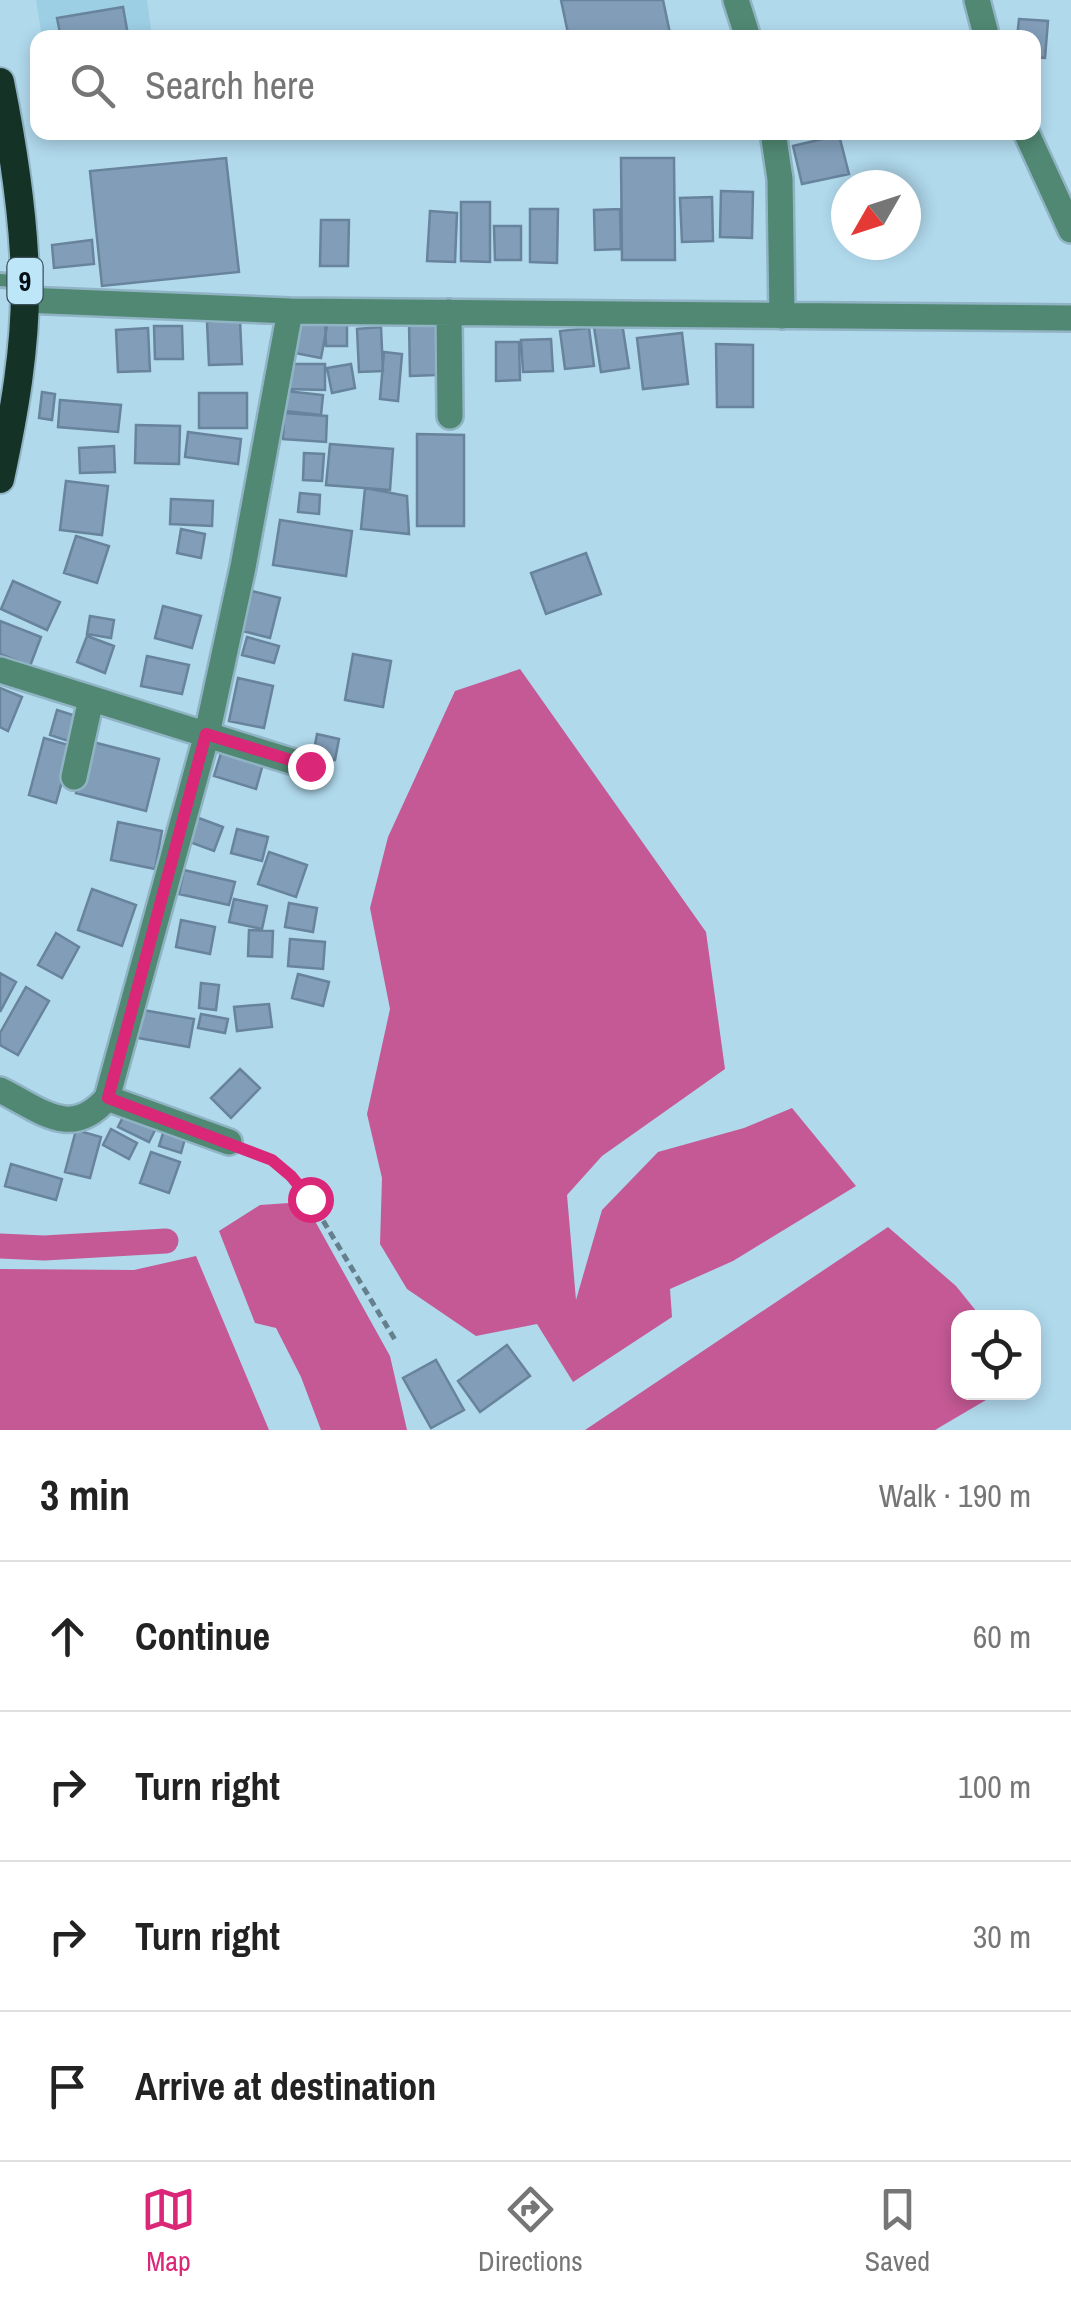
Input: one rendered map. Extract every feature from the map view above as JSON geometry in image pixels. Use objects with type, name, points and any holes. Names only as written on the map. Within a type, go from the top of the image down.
[{"type":"highway","name":"9","points":[[0,82],[11,136],[18,385],[0,479]]},
{"type":"street","points":[[736,0],[745,30]]},
{"type":"street","points":[[978,0],[984,30]]},
{"type":"street","points":[[774,140],[780,179],[782,316]]},
{"type":"street","points":[[1030,140],[1071,230]]},
{"type":"street","points":[[16,288],[290,311],[1071,318]]},
{"type":"street","points":[[0,1090],[52,1116],[75,1121],[88,1117],[108,1098],[206,734],[243,567],[290,311]]},
{"type":"street","points":[[449,312],[450,416]]},
{"type":"street","points":[[0,670],[310,766]]},
{"type":"street","points":[[74,777],[91,699]]},
{"type":"street","points":[[108,1098],[229,1142]]},
{"type":"path","points":[[229,1142],[272,1160],[291,1176],[310,1199],[397,1343]]},
{"type":"shaded area","points":[[36,0],[147,0],[151,30],[41,30]]},
{"type":"shaded area","points":[[520,669],[706,932],[725,1069],[602,1156],[567,1195],[576,1300],[602,1210],[658,1152],[744,1128],[792,1108],[856,1186],[733,1261],[670,1289],[672,1317],[573,1382],[537,1324],[476,1336],[407,1289],[380,1244],[382,1178],[367,1114],[390,1009],[370,908],[388,837],[455,691]]},
{"type":"shaded area","points":[[289,1203],[315,1221],[390,1356],[407,1430],[321,1430],[301,1377],[276,1328],[255,1323],[219,1231],[260,1205]]},
{"type":"shaded area","points":[[888,1227],[956,1286],[975,1310],[951,1310],[951,1400],[986,1400],[935,1430],[585,1430]]},
{"type":"shaded area","points":[[196,1256],[269,1430],[0,1430],[0,1269],[134,1270]]},
{"type":"building","points":[[561,0],[663,0],[669,30],[567,30]]},
{"type":"building","points":[[123,7],[127,30],[59,30],[57,18]]},
{"type":"building","points":[[1019,19],[1048,21],[1045,58],[1041,58],[1041,30],[1018,30]]},
{"type":"building","points":[[840,140],[848,170],[831,170],[831,178],[802,184],[793,146]]},
{"type":"building","points":[[226,158],[239,272],[102,286],[90,171]]},
{"type":"building","points":[[621,158],[674,158],[675,260],[622,260]]},
{"type":"building","points":[[721,191],[753,192],[752,238],[720,237]]},
{"type":"building","points":[[712,197],[713,241],[682,242],[680,198]]},
{"type":"building","points":[[461,202],[490,202],[490,262],[461,261]]},
{"type":"building","points":[[530,209],[558,209],[557,263],[530,262]]},
{"type":"building","points":[[620,209],[621,249],[595,250],[594,210]]},
{"type":"building","points":[[430,211],[457,213],[455,262],[427,261]]},
{"type":"building","points":[[321,220],[349,220],[348,266],[320,266]]},
{"type":"building","points":[[494,226],[521,226],[521,260],[495,260]]},
{"type":"building","points":[[92,240],[94,264],[54,268],[52,245]]},
{"type":"building","points":[[240,320],[242,364],[209,365],[207,322]]},
{"type":"building","points":[[302,321],[327,326],[321,358],[295,353]]},
{"type":"building","points":[[325,321],[347,321],[347,346],[326,346]]},
{"type":"building","points":[[435,322],[436,375],[410,376],[409,323]]},
{"type":"building","points":[[622,323],[629,368],[601,372],[594,327]]},
{"type":"building","points":[[154,326],[182,326],[183,359],[155,359]]},
{"type":"building","points":[[381,327],[383,371],[359,372],[357,329]]},
{"type":"building","points":[[148,328],[150,371],[118,372],[116,330]]},
{"type":"building","points":[[589,328],[594,366],[565,369],[560,331]]},
{"type":"building","points":[[682,333],[688,384],[643,389],[637,338]]},
{"type":"building","points":[[551,339],[553,371],[523,372],[521,340]]},
{"type":"building","points":[[496,342],[519,342],[520,380],[496,381]]},
{"type":"building","points":[[716,344],[753,345],[753,407],[717,407]]},
{"type":"building","points":[[384,352],[402,354],[398,401],[380,399]]},
{"type":"building","points":[[288,364],[325,364],[325,390],[287,389]]},
{"type":"building","points":[[351,364],[355,388],[332,393],[327,368]]},
{"type":"building","points":[[286,391],[323,395],[321,415],[285,411]]},
{"type":"building","points":[[42,392],[55,394],[52,420],[39,418]]},
{"type":"building","points":[[199,393],[247,393],[247,428],[199,428]]},
{"type":"building","points":[[60,400],[121,405],[118,432],[58,427]]},
{"type":"building","points":[[284,413],[327,416],[326,442],[283,439]]},
{"type":"building","points":[[136,425],[180,426],[179,464],[135,463]]},
{"type":"building","points":[[188,432],[241,439],[238,464],[185,457]]},
{"type":"building","points":[[417,434],[464,435],[464,526],[417,526]]},
{"type":"building","points":[[330,444],[393,449],[390,490],[326,485]]},
{"type":"building","points":[[114,446],[115,472],[80,473],[79,448]]},
{"type":"building","points":[[304,453],[324,454],[322,481],[303,480]]},
{"type":"building","points":[[66,481],[108,486],[102,535],[60,530]]},
{"type":"building","points":[[365,488],[407,496],[409,534],[361,529]]},
{"type":"building","points":[[300,493],[320,495],[319,514],[298,512]]},
{"type":"building","points":[[171,499],[213,501],[212,526],[170,524]]},
{"type":"building","points":[[280,520],[352,531],[346,576],[273,565]]},
{"type":"building","points":[[181,529],[205,534],[201,558],[177,553]]},
{"type":"building","points":[[76,536],[109,546],[97,583],[64,573]]},
{"type":"building","points":[[586,553],[601,594],[546,614],[531,573]]},
{"type":"building","points":[[13,581],[60,602],[47,630],[1,609]]},
{"type":"building","points":[[252,591],[280,598],[270,638],[243,631]]},
{"type":"building","points":[[163,606],[201,616],[192,648],[155,638]]},
{"type":"building","points":[[90,616],[114,620],[111,638],[87,634]]},
{"type":"building","points":[[0,621],[41,637],[30,666],[0,654]]},
{"type":"building","points":[[87,636],[114,646],[105,673],[77,662]]},
{"type":"building","points":[[247,637],[279,646],[274,663],[242,655]]},
{"type":"building","points":[[353,654],[391,661],[383,707],[345,700]]},
{"type":"building","points":[[147,656],[189,665],[182,694],[141,686]]},
{"type":"building","points":[[238,678],[273,686],[264,728],[229,721]]},
{"type":"building","points":[[0,688],[22,697],[8,731],[0,727]]},
{"type":"building","points":[[57,710],[76,716],[68,741],[50,735]]},
{"type":"building","points":[[317,734],[339,739],[335,760],[313,756]]},
{"type":"building","points":[[44,738],[72,746],[56,803],[29,795]]},
{"type":"building","points":[[225,740],[266,753],[256,789],[214,776]]},
{"type":"building","points":[[89,741],[159,759],[146,811],[76,793]]},
{"type":"building","points":[[196,817],[223,827],[214,851],[187,841]]},
{"type":"building","points":[[118,822],[162,831],[155,869],[111,860]]},
{"type":"building","points":[[237,829],[268,837],[262,861],[231,853]]},
{"type":"building","points":[[269,852],[307,865],[296,897],[258,884]]},
{"type":"building","points":[[184,870],[235,882],[229,905],[179,894]]},
{"type":"building","points":[[92,889],[136,905],[122,946],[78,930]]},
{"type":"building","points":[[234,899],[267,906],[262,929],[229,922]]},
{"type":"building","points":[[289,903],[317,908],[313,932],[285,927]]},
{"type":"building","points":[[181,920],[215,927],[210,954],[176,947]]},
{"type":"building","points":[[249,930],[273,931],[272,957],[248,956]]},
{"type":"building","points":[[56,933],[79,947],[62,978],[38,965]]},
{"type":"building","points":[[290,939],[325,942],[323,969],[288,966]]},
{"type":"building","points":[[0,973],[16,982],[0,1012]]},
{"type":"building","points":[[298,974],[329,982],[323,1006],[292,998]]},
{"type":"building","points":[[201,983],[219,985],[216,1010],[199,1008]]},
{"type":"building","points":[[26,987],[49,1001],[18,1055],[0,1045],[0,1033]]},
{"type":"building","points":[[269,1004],[272,1027],[237,1031],[234,1007]]},
{"type":"building","points":[[143,1010],[194,1019],[189,1047],[138,1038]]},
{"type":"building","points":[[201,1014],[228,1019],[225,1033],[198,1028]]},
{"type":"building","points":[[240,1069],[260,1088],[231,1118],[211,1098]]},
{"type":"building","points":[[128,1107],[159,1122],[149,1142],[118,1127]]},
{"type":"building","points":[[165,1127],[186,1135],[181,1153],[159,1146]]},
{"type":"building","points":[[111,1129],[137,1143],[129,1159],[103,1145]]},
{"type":"building","points":[[76,1130],[101,1137],[90,1178],[65,1172]]},
{"type":"building","points":[[151,1152],[180,1162],[169,1193],[140,1183]]},
{"type":"building","points":[[11,1164],[62,1179],[56,1200],[5,1186]]},
{"type":"building","points":[[507,1345],[530,1376],[480,1412],[458,1381]]},
{"type":"building","points":[[436,1360],[464,1410],[431,1428],[403,1378]]},
{"type":"waterway","points":[[0,1246],[44,1248],[166,1241]]},
{"type":"route","points":[[310,766],[206,734],[108,1098],[272,1160],[310,1199]]}]
